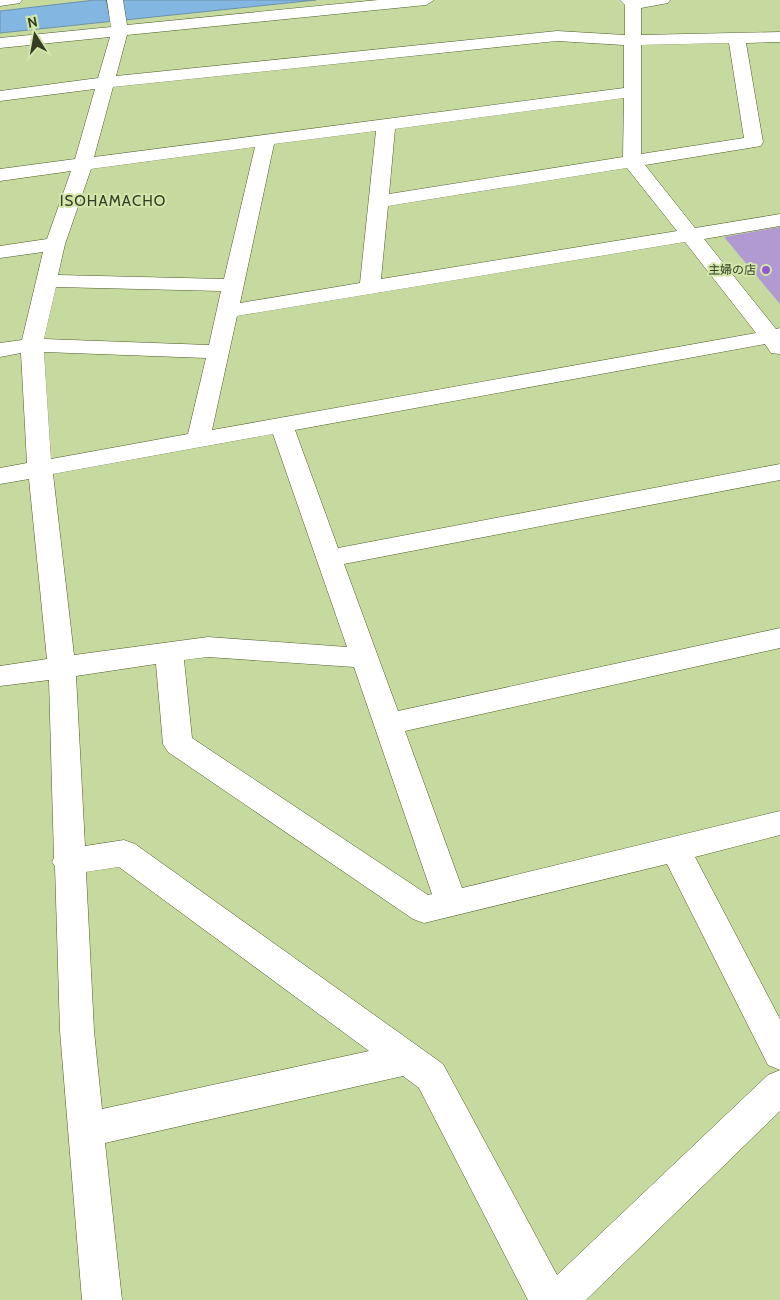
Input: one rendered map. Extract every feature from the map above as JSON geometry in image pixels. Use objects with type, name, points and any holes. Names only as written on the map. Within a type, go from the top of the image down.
[{"type":"street","points":[[0,1],[14,0]]},
{"type":"street","points":[[102,1300],[77,1032],[68,862],[62,667],[40,470],[32,345],[55,244],[83,164],[108,82],[120,31],[115,0]]},
{"type":"street","points":[[0,43],[426,0]]},
{"type":"street","points":[[0,476],[777,341],[632,161],[631,2],[662,0]]},
{"type":"street","points":[[0,96],[108,82],[557,36],[632,40],[780,38]]},
{"type":"street","points":[[380,201],[754,142],[737,38]]},
{"type":"street","points":[[0,175],[386,126],[632,92]]},
{"type":"street","points":[[370,288],[386,126]]},
{"type":"street","points":[[198,441],[266,141]]},
{"type":"street","points":[[228,311],[780,220]]},
{"type":"street","points":[[0,252],[55,244]]},
{"type":"street","points":[[47,281],[233,285]]},
{"type":"street","points":[[0,350],[32,345],[218,352]]},
{"type":"street","points":[[282,426],[331,558],[452,904]]},
{"type":"street","points":[[331,558],[780,472]]},
{"type":"street","points":[[388,724],[780,638]]},
{"type":"street","points":[[0,676],[208,647],[365,658]]},
{"type":"street","points":[[168,653],[178,744],[424,909],[452,904],[780,823]]},
{"type":"street","points":[[675,849],[780,1054]]},
{"type":"street","points":[[68,862],[124,853],[431,1076],[549,1300]]},
{"type":"street","points":[[86,1130],[408,1058]]},
{"type":"street","points":[[558,1300],[780,1087]]},
{"type":"water","points":[[95,0],[316,0],[0,33],[0,11]]},
{"type":"building","name":"主婦の店","points":[[780,227],[780,304],[724,237]]},
{"type":"place","name":"主婦の店","points":[[766,270]]},
{"type":"district","name":"ISOHAMACHO","points":[[113,201]]}]
